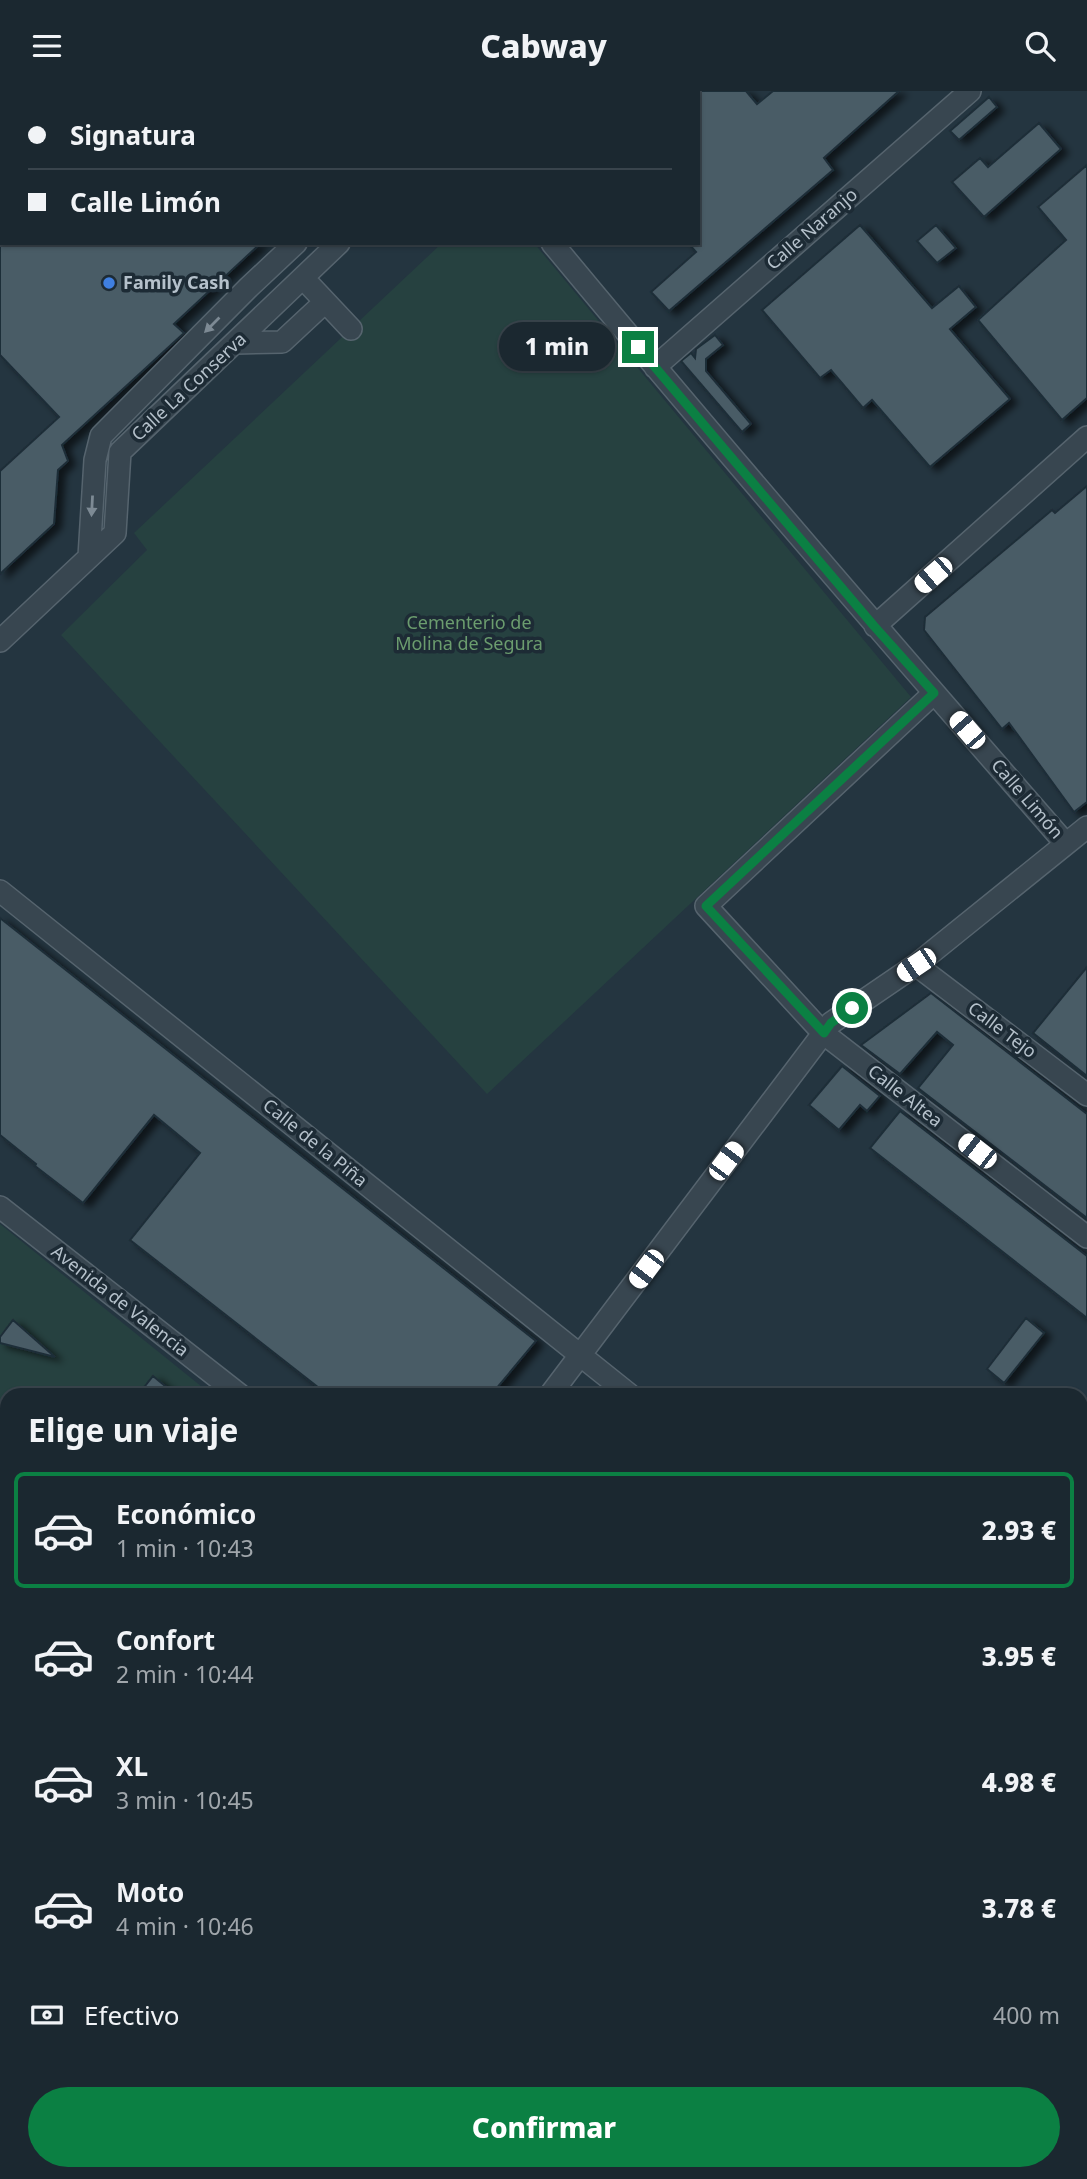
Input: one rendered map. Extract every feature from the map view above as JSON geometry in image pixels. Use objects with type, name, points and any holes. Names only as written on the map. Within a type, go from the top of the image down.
[{"type":"street","name":"Calle Naranjo","points":[[654,367],[970,91]]},
{"type":"street","points":[[89,557],[95,460],[101,436],[248,287],[294,245]]},
{"type":"street","name":"Calle La Conserva","points":[[0,641],[115,533],[120,452],[337,245]]},
{"type":"street","name":"Calle Limón","points":[[554,245],[874,626],[1065,843]]},
{"type":"street","points":[[303,278],[351,329]]},
{"type":"street","points":[[236,343],[282,342],[325,302]]},
{"type":"street","points":[[874,626],[1087,437]]},
{"type":"street","name":"Calle Altea","points":[[934,693],[706,906],[824,1033],[1087,1237]]},
{"type":"street","points":[[555,1388],[831,1023],[916,965],[1087,827]]},
{"type":"street","name":"Calle de la Piña","points":[[0,891],[621,1388]]},
{"type":"street","name":"Calle Tejo","points":[[916,965],[1087,1095]]},
{"type":"street","name":"Avenida de Valencia","points":[[0,1207],[231,1388]]},
{"type":"green space","name":"Cementerio de Molina de Segura","points":[[440,245],[536,245],[911,697],[487,1094],[61,635],[147,550],[134,533]]},
{"type":"green space","points":[[0,1224],[203,1388],[0,1388]]},
{"type":"building","points":[[700,91],[746,91],[757,104],[773,91],[899,91],[824,158],[833,170],[669,311],[651,292],[696,252],[690,245],[700,245]]},
{"type":"building","points":[[989,97],[997,107],[959,140],[950,131]]},
{"type":"building","points":[[1039,123],[1061,149],[984,217],[952,182],[980,158],[988,167]]},
{"type":"building","points":[[1087,165],[1087,398],[1062,420],[978,320],[1066,240],[1038,207]]},
{"type":"building","points":[[860,225],[932,308],[959,286],[976,307],[950,329],[1010,399],[930,467],[872,400],[863,408],[831,370],[820,378],[762,310]]},
{"type":"building","points":[[936,225],[956,248],[937,263],[917,241]]},
{"type":"building","name":"Family Cash","points":[[0,245],[259,245],[174,324],[184,333],[62,445],[68,461],[58,470],[54,524],[0,574],[0,471],[59,417],[0,355]]},
{"type":"building","points":[[715,335],[723,345],[706,359],[706,371],[751,424],[742,432],[681,361],[691,353],[695,358],[696,349]]},
{"type":"building","points":[[1087,486],[1087,802],[1074,812],[1009,723],[1002,729],[924,630],[925,617],[1052,510],[1055,513]]},
{"type":"building","points":[[0,918],[536,1341],[497,1388],[319,1388],[130,1240],[200,1153],[154,1115],[83,1203],[0,1135]]},
{"type":"building","points":[[1087,967],[1087,1076],[1033,1033]]},
{"type":"building","points":[[931,993],[1087,1114],[1087,1218],[918,1088],[953,1045],[937,1032],[900,1074],[861,1045]]},
{"type":"building","points":[[842,1066],[880,1096],[867,1111],[860,1105],[839,1130],[809,1105]]},
{"type":"building","points":[[900,1111],[1087,1256],[1087,1318],[870,1148]]},
{"type":"building","points":[[1026,1318],[1044,1333],[1004,1383],[987,1369]]},
{"type":"building","points":[[13,1320],[55,1357],[0,1343],[0,1337]]},
{"type":"building","points":[[153,1376],[168,1388],[144,1388]]},
{"type":"place","name":"Family Cash","points":[[109,283]]},
{"type":"route","points":[[638,347],[934,693],[706,906],[824,1033],[831,1023],[852,1008]]}]
